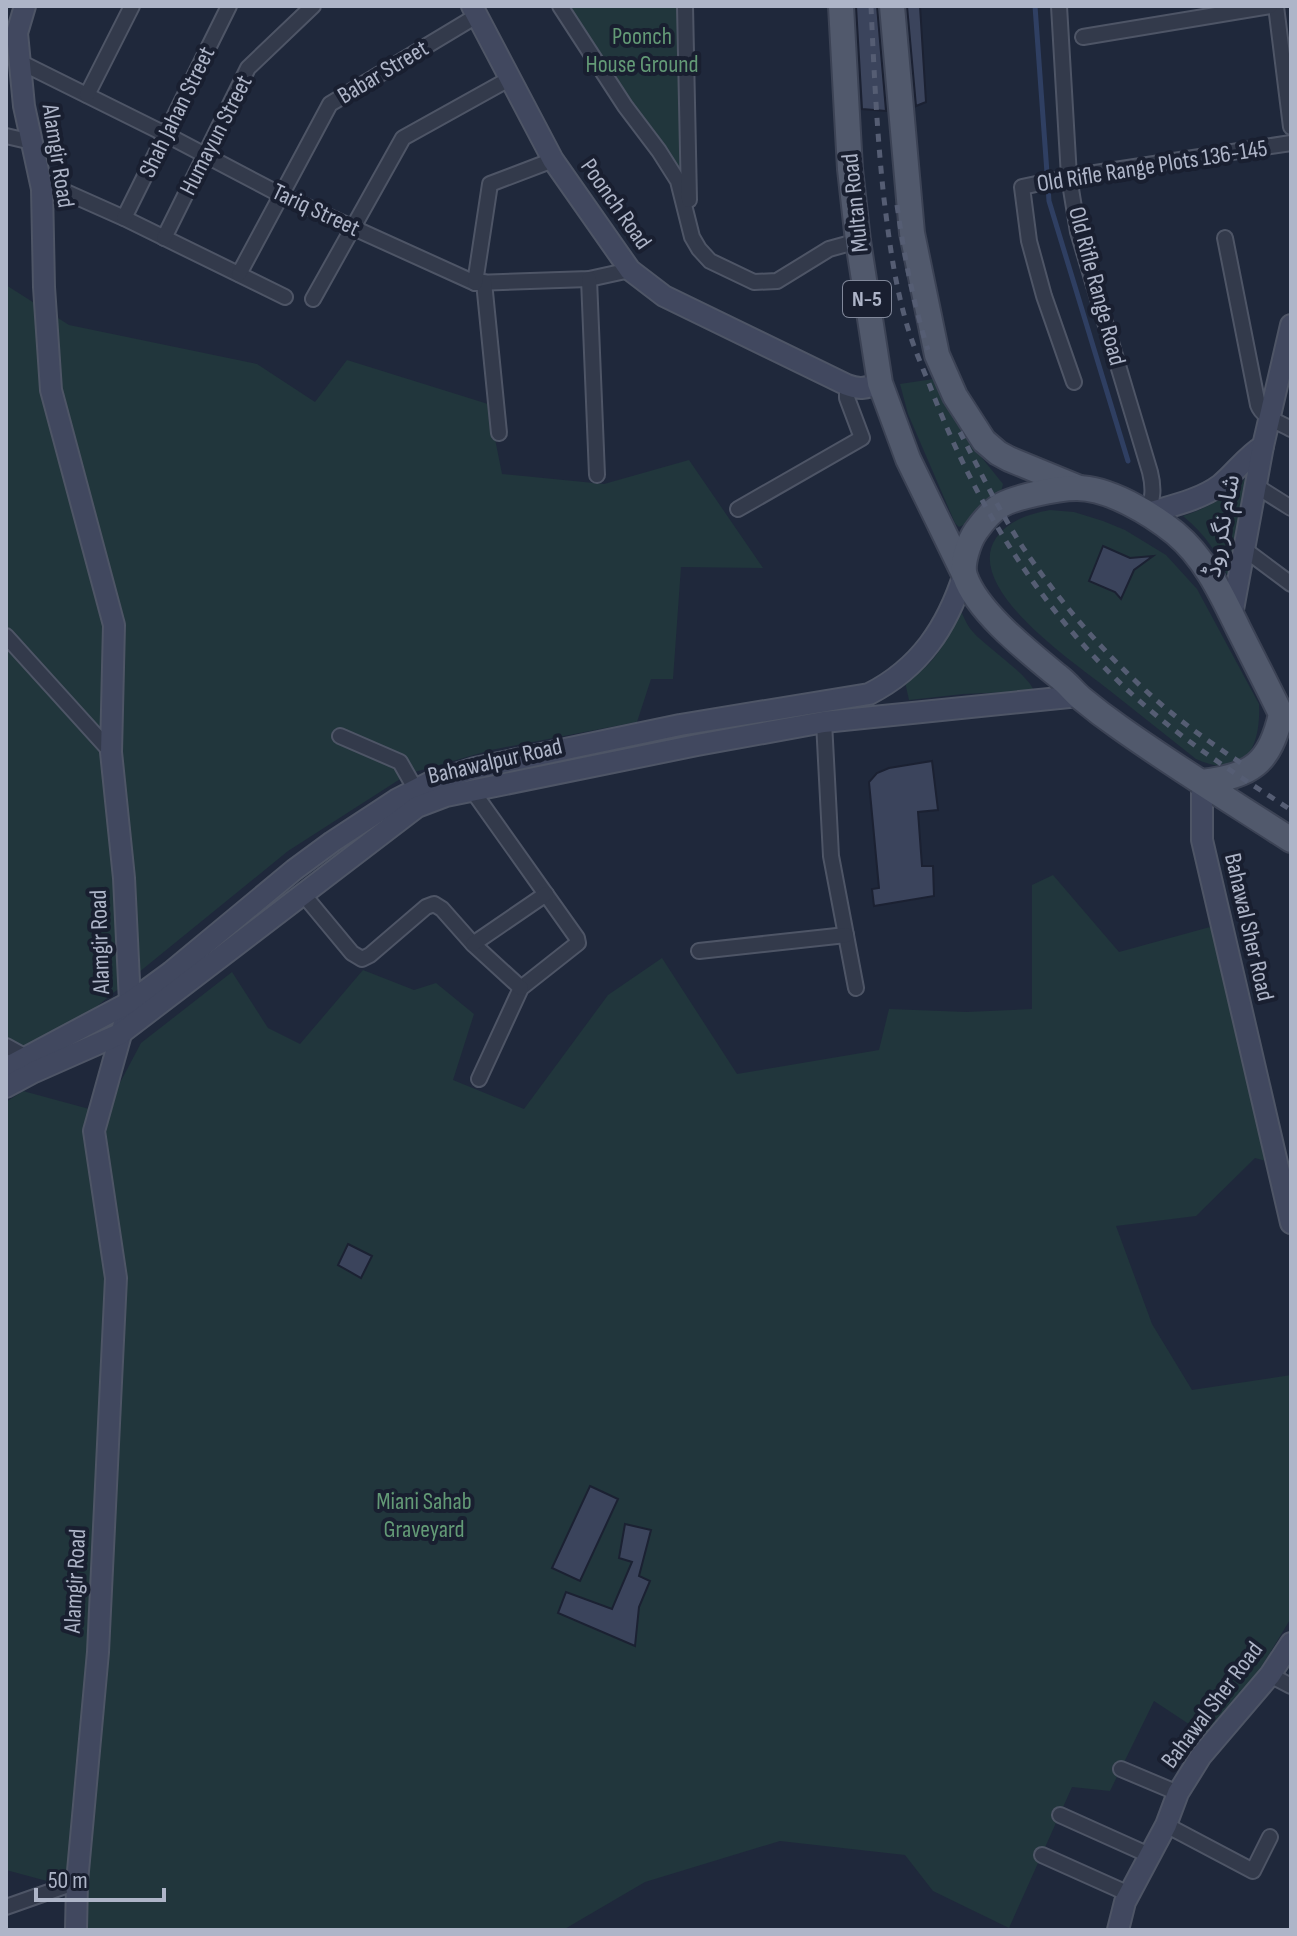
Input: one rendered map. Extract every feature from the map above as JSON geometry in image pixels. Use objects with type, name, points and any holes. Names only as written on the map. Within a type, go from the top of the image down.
[{"type":"main road","name":"Alamgir Road","points":[[25,6],[17,33],[24,106],[42,189],[51,390],[114,625],[111,752],[124,878],[130,1002],[94,1131],[116,1278],[98,1652],[77,1882],[76,1930]]},
{"type":"main road","name":"Multan Road","points":[[841,6],[850,169],[880,383],[908,459],[964,574]]},
{"type":"main road","name":"N-5","points":[[892,6],[912,233],[937,355],[955,396],[984,441],[998,453],[1079,488],[1116,498],[1148,513],[1176,534],[1201,560],[1217,586],[1291,737]]},
{"type":"main road","name":"Poonch Road","points":[[475,11],[553,160],[630,270],[664,296],[847,385],[857,389],[880,383]]},
{"type":"main road","name":"شام نگر روڈ","points":[[1232,615],[1263,446],[1291,325]]},
{"type":"main road","name":"شام نگر روڈ","points":[[1148,513],[1217,487],[1263,446]]},
{"type":"main road","name":"N-5","points":[[1079,488],[1002,502],[981,524],[968,548],[964,574],[976,598],[1020,644],[1118,727],[1291,840]]},
{"type":"main road","name":"Bahawalpur Road","points":[[6,1068],[130,1002],[319,851],[396,800],[431,782],[475,768],[680,725],[869,694],[893,681],[936,637],[964,574]]},
{"type":"main road","name":"Bahawalpur Road","points":[[6,1087],[120,1034],[417,807],[446,796],[824,722],[1079,696]]},
{"type":"main road","points":[[1202,782],[1229,779],[1255,766],[1273,741],[1281,714]]},
{"type":"main road","name":"Bahawal Sher Road","points":[[1202,782],[1202,840],[1289,1211]]},
{"type":"main road","name":"Bahawal Sher Road","points":[[1118,1930],[1125,1902],[1166,1825],[1178,1793],[1201,1756],[1270,1675],[1291,1643]]},
{"type":"street","points":[[87,95],[132,6]]},
{"type":"street","name":"Humayun Street","points":[[164,238],[248,68],[313,6]]},
{"type":"street","points":[[560,6],[678,181],[690,221]]},
{"type":"street","points":[[685,6],[690,221],[692,237],[699,249],[710,261],[754,282],[777,281],[829,249],[858,241]]},
{"type":"street","name":"Old Rifle Range Road","points":[[1059,6],[1065,178],[1078,232],[1154,486],[1148,513]]},
{"type":"street","points":[[1083,37],[1273,6],[1291,127]]},
{"type":"street","name":"Shah Jahan Street","points":[[124,218],[225,7]]},
{"type":"street","name":"Babar Street","points":[[239,274],[330,104],[475,11]]},
{"type":"street","name":"Tariq Street","points":[[20,62],[281,195],[479,282],[589,279],[630,270]]},
{"type":"street","points":[[313,299],[403,138],[509,79]]},
{"type":"street","points":[[6,136],[32,142]]},
{"type":"street","name":"Old Rifle Range Plots 136-145","points":[[1074,382],[1044,296],[1029,241],[1022,187],[1291,143]]},
{"type":"street","points":[[499,433],[479,282],[490,184],[553,160]]},
{"type":"street","points":[[41,181],[285,297]]},
{"type":"street","points":[[1225,238],[1255,397],[1260,411],[1291,429]]},
{"type":"street","points":[[589,279],[597,475]]},
{"type":"street","points":[[738,509],[862,438],[847,398],[847,385]]},
{"type":"street","points":[[1256,486],[1291,508]]},
{"type":"street","points":[[1244,549],[1291,584]]},
{"type":"street","points":[[6,636],[111,752]]},
{"type":"street","points":[[824,722],[831,856],[856,988]]},
{"type":"street","points":[[340,736],[400,762],[416,790]]},
{"type":"street","points":[[472,790],[578,943],[521,988],[479,1079]]},
{"type":"street","points":[[303,894],[352,953],[362,959],[426,907],[434,904],[521,988]]},
{"type":"street","points":[[473,944],[546,894]]},
{"type":"street","points":[[699,951],[846,935]]},
{"type":"street","points":[[6,1046],[26,1057]]},
{"type":"street","points":[[1270,1675],[1291,1686]]},
{"type":"street","points":[[1121,1769],[1178,1793]]},
{"type":"street","points":[[1060,1815],[1149,1855]]},
{"type":"street","points":[[1166,1825],[1253,1871],[1270,1837]]},
{"type":"street","points":[[1042,1855],[1129,1894]]},
{"type":"street","points":[[6,1907],[77,1882]]},
{"type":"green space","name":"Poonch House Ground","points":[[561,6],[685,6],[690,221],[678,181]]},
{"type":"green space","points":[[6,285],[69,325],[257,364],[315,402],[347,360],[488,404],[502,474],[604,484],[689,460],[763,568],[681,567],[673,679],[651,679],[637,722],[491,750],[408,774],[288,851],[90,1012],[6,1057]]},
{"type":"green space","points":[[940,378],[974,448],[1003,484],[992,503],[959,527],[908,414],[900,384]]},
{"type":"green space","points":[[1255,468],[1231,585],[1212,547],[1183,516],[1222,497]]},
{"type":"green space","points":[[1050,510],[1074,512],[1125,530],[1166,555],[1197,589],[1259,704],[1253,746],[1238,763],[1213,765],[1196,759],[1050,644],[1008,601],[995,579],[990,558],[996,538],[1020,519]]},
{"type":"green space","points":[[960,609],[973,632],[1024,677],[1034,691],[909,700],[905,682],[933,659]]},
{"type":"green space","name":"Miani Sahab Graveyard","points":[[1053,875],[1119,952],[1221,924],[1277,1164],[1255,1158],[1196,1216],[1116,1226],[1152,1324],[1192,1390],[1291,1375],[1291,1618],[1216,1742],[1154,1701],[1110,1791],[1072,1787],[1009,1928],[933,1891],[905,1855],[780,1841],[645,1882],[563,1930],[84,1930],[73,1888],[6,1870],[6,1102],[23,1091],[104,1113],[141,1043],[232,972],[268,1028],[300,1044],[363,970],[414,990],[436,983],[474,1014],[453,1080],[524,1109],[608,995],[662,958],[737,1074],[879,1050],[889,1009],[966,1012],[1032,1009],[1032,885]]},
{"type":"building","points":[[856,6],[877,6],[886,111],[862,109]]},
{"type":"building","points":[[907,6],[920,6],[926,102],[916,106]]},
{"type":"building","points":[[1103,546],[1130,558],[1153,556],[1134,570],[1121,599],[1115,592],[1089,581]]},
{"type":"building","points":[[932,761],[938,810],[918,812],[922,866],[933,866],[934,896],[874,906],[872,889],[879,888],[869,782],[877,773],[889,768]]},
{"type":"building","points":[[348,1244],[372,1256],[361,1278],[338,1265]]},
{"type":"building","points":[[590,1486],[618,1499],[580,1581],[552,1568]]},
{"type":"building","points":[[625,1524],[651,1530],[639,1576],[650,1581],[639,1607],[635,1646],[558,1613],[566,1592],[612,1609],[632,1562],[619,1558]]},
{"type":"waterway","points":[[1035,6],[1049,201],[1128,461]]},
{"type":"railway","points":[[871,6],[882,175],[898,289],[916,352],[971,479],[1022,566],[1084,646],[1157,716],[1222,765],[1291,810]]},
{"type":"railway","points":[[897,205],[910,278],[928,350]]},
{"type":"railway","points":[[960,432],[1018,540],[1074,615],[1126,672],[1163,706],[1247,767]]}]
